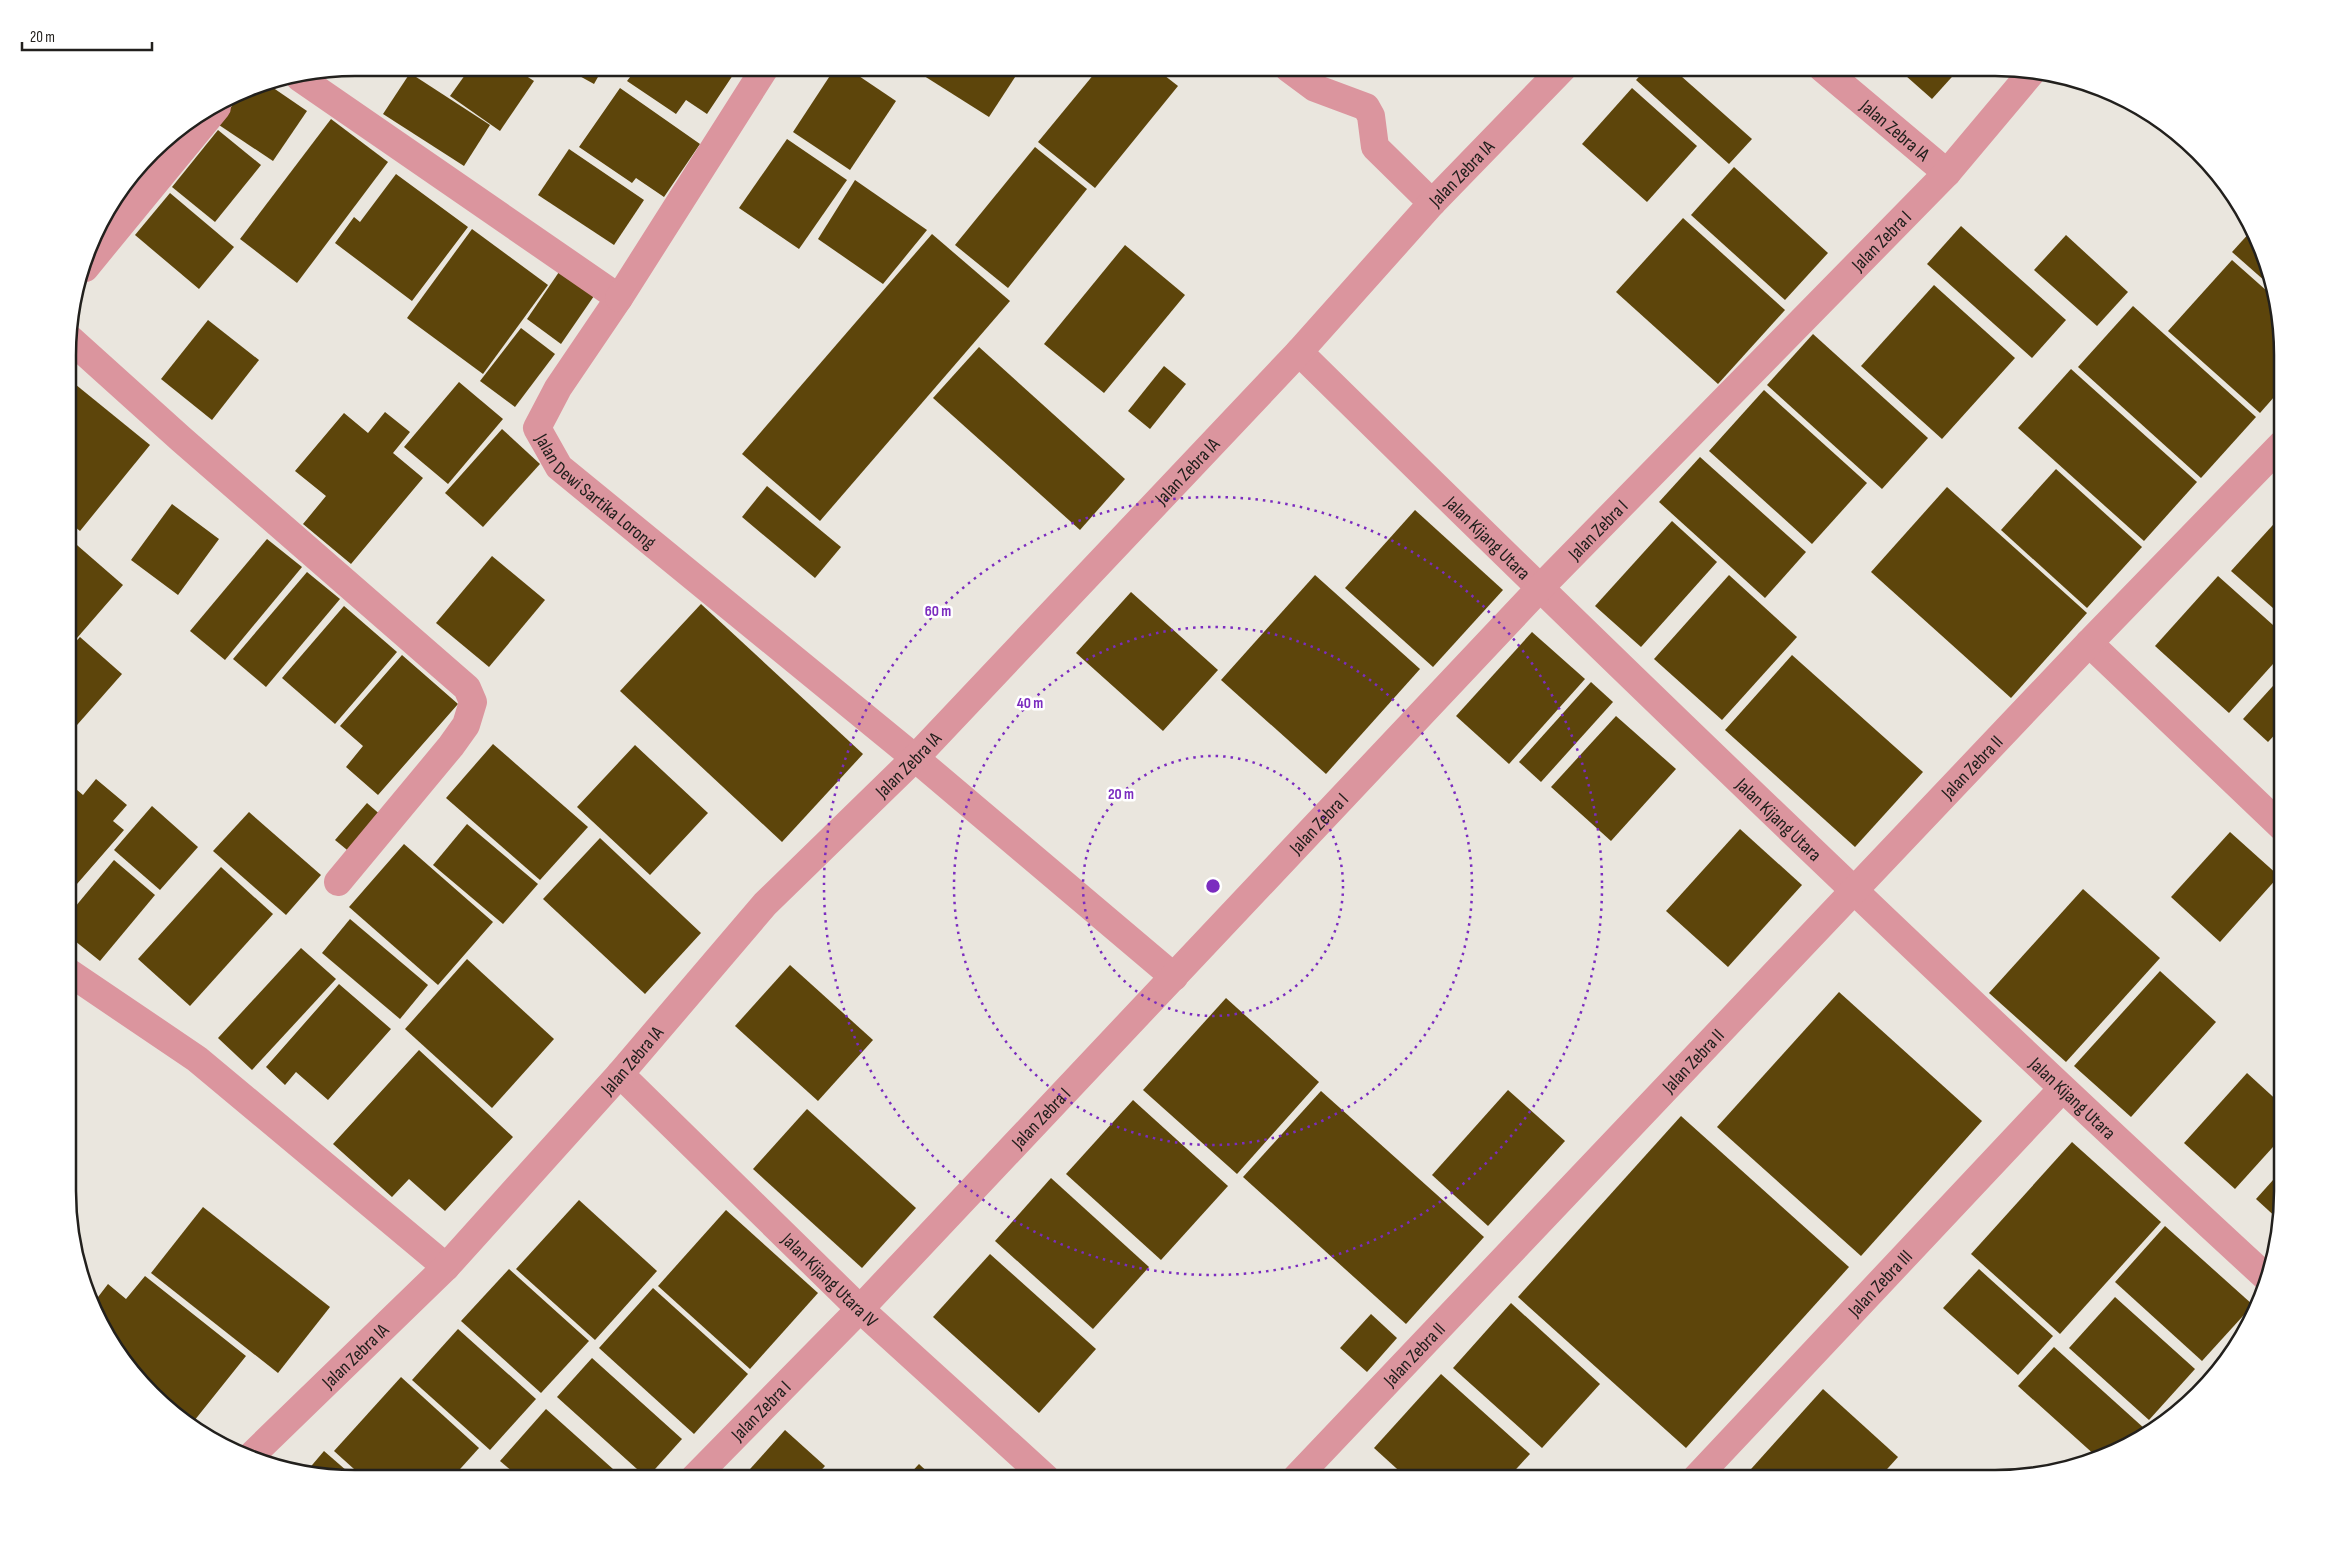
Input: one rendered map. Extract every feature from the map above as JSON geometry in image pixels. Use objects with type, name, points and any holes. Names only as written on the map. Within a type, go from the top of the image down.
[{"type":"street","points":[[305,81],[619,298],[760,76]]},
{"type":"street","points":[[1299,76],[1315,88],[1366,107],[1371,116],[1375,147],[1432,202]]},
{"type":"street","name":"Jalan Zebra IA","points":[[255,1452],[446,1266],[620,1074],[765,904],[915,758],[1299,352],[1432,202],[1555,76]]},
{"type":"street","name":"Jalan Zebra IA","points":[[1832,76],[1947,173]]},
{"type":"street","name":"Jalan Zebra I","points":[[702,1470],[860,1309],[1540,589],[1947,173],[2026,78]]},
{"type":"street","points":[[94,257],[207,119]]},
{"type":"street","name":"Jalan Dewi Sartika Lorong","points":[[619,298],[558,388],[537,428],[559,467],[915,758]]},
{"type":"street","points":[[77,345],[181,439],[468,688],[473,702],[466,725],[451,746],[338,882]]},
{"type":"street","name":"Jalan Kijang Utara","points":[[1299,352],[1540,589],[1853,891],[2062,1089],[2261,1273]]},
{"type":"street","name":"Jalan Zebra II","points":[[1304,1470],[2089,643],[2274,452]]},
{"type":"street","points":[[2089,643],[2274,819]]},
{"type":"street","points":[[915,758],[1174,977]]},
{"type":"street","points":[[76,977],[197,1060],[446,1266]]},
{"type":"street","name":"Jalan Kijang Utara IV","points":[[620,1074],[860,1309],[1037,1470]]},
{"type":"street","name":"Jalan Zebra III","points":[[1704,1470],[2062,1089]]},
{"type":"building","points":[[408,76],[415,76],[490,125],[464,166],[383,114]]},
{"type":"building","points":[[464,76],[526,76],[534,81],[500,131],[450,96]]},
{"type":"building","points":[[580,76],[598,76],[594,84]]},
{"type":"building","points":[[631,76],[732,76],[707,114],[686,100],[676,114],[627,81]]},
{"type":"building","points":[[830,76],[859,76],[896,101],[850,170],[793,132]]},
{"type":"building","points":[[924,76],[1016,76],[989,117]]},
{"type":"building","points":[[1092,76],[1165,76],[1178,86],[1095,188],[1038,142]]},
{"type":"building","points":[[1640,76],[1681,76],[1752,139],[1729,164],[1636,80]]},
{"type":"building","points":[[1906,76],[1953,76],[1932,99]]},
{"type":"building","points":[[274,88],[307,111],[273,161],[219,125],[233,105],[248,97]]},
{"type":"building","points":[[620,88],[700,144],[664,197],[636,178],[632,183],[579,147]]},
{"type":"building","points":[[1632,88],[1697,146],[1647,202],[1582,144]]},
{"type":"building","points":[[331,119],[388,162],[297,283],[240,239]]},
{"type":"building","points":[[218,130],[261,165],[215,222],[172,187]]},
{"type":"building","points":[[787,139],[847,180],[799,249],[739,208]]},
{"type":"building","points":[[1035,147],[1087,189],[1008,288],[955,245]]},
{"type":"building","points":[[569,149],[644,200],[614,245],[538,195]]},
{"type":"building","points":[[1734,167],[1828,253],[1785,300],[1691,215]]},
{"type":"building","points":[[396,174],[468,227],[412,301],[335,243],[354,217],[360,222]]},
{"type":"building","points":[[855,180],[927,230],[883,284],[818,239]]},
{"type":"building","points":[[170,193],[234,247],[199,289],[135,235]]},
{"type":"building","points":[[1683,218],[1785,310],[1718,384],[1616,292]]},
{"type":"building","points":[[1961,226],[2066,320],[2032,358],[1927,264]]},
{"type":"building","points":[[472,229],[548,285],[483,374],[407,318]]},
{"type":"building","points":[[932,234],[1010,301],[820,521],[742,454]]},
{"type":"building","points":[[2066,235],[2128,292],[2097,326],[2034,270]]},
{"type":"building","points":[[2247,236],[2253,248],[2263,279],[2232,252]]},
{"type":"building","points":[[1125,245],[1185,295],[1104,393],[1044,344]]},
{"type":"building","points":[[2232,260],[2265,290],[2273,337],[2274,397],[2260,413],[2168,331]]},
{"type":"building","points":[[559,272],[594,296],[561,344],[527,319]]},
{"type":"building","points":[[1934,285],[2015,358],[1942,439],[1861,366]]},
{"type":"building","points":[[2133,306],[2256,417],[2201,478],[2078,367]]},
{"type":"building","points":[[208,320],[259,360],[212,420],[161,379]]},
{"type":"building","points":[[521,328],[555,354],[515,407],[480,381]]},
{"type":"building","points":[[1813,334],[1928,438],[1882,489],[1767,385]]},
{"type":"building","points":[[979,347],[1125,479],[1080,530],[933,398]]},
{"type":"building","points":[[1164,366],[1186,384],[1150,429],[1128,411]]},
{"type":"building","points":[[2071,369],[2197,482],[2144,541],[2018,428]]},
{"type":"building","points":[[459,382],[503,419],[448,484],[404,447]]},
{"type":"building","points":[[76,385],[150,445],[80,531],[76,528]]},
{"type":"building","points":[[1764,390],[1867,483],[1812,544],[1709,451]]},
{"type":"building","points":[[385,412],[410,432],[393,453],[423,478],[351,564],[303,524],[326,496],[295,471],[344,413],[368,433]]},
{"type":"building","points":[[502,429],[540,464],[483,527],[445,493]]},
{"type":"building","points":[[1700,457],[1806,552],[1765,598],[1659,502]]},
{"type":"building","points":[[2056,469],[2142,547],[2087,608],[2001,530]]},
{"type":"building","points":[[767,486],[841,547],[815,578],[742,517]]},
{"type":"building","points":[[1947,487],[2087,613],[2011,698],[1871,572]]},
{"type":"building","points":[[172,504],[219,539],[178,595],[131,560]]},
{"type":"building","points":[[1415,510],[1503,590],[1433,667],[1345,588]]},
{"type":"building","points":[[1672,521],[1717,562],[1641,647],[1595,606]]},
{"type":"building","points":[[2274,524],[2274,609],[2231,571]]},
{"type":"building","points":[[267,539],[302,567],[225,660],[190,631]]},
{"type":"building","points":[[76,544],[123,585],[76,637]]},
{"type":"building","points":[[492,556],[545,600],[489,667],[436,623]]},
{"type":"building","points":[[307,572],[340,599],[266,687],[233,659]]},
{"type":"building","points":[[1315,575],[1420,669],[1326,774],[1221,680]]},
{"type":"building","points":[[1729,575],[1797,637],[1722,720],[1654,659]]},
{"type":"building","points":[[2218,576],[2274,626],[2274,663],[2229,713],[2155,646]]},
{"type":"building","points":[[1131,592],[1218,670],[1163,731],[1076,653]]},
{"type":"building","points":[[701,604],[863,754],[782,842],[620,691]]},
{"type":"building","points":[[344,606],[397,652],[335,724],[282,678]]},
{"type":"building","points":[[1532,632],[1585,679],[1509,764],[1456,716]]},
{"type":"building","points":[[80,637],[122,674],[76,726],[76,641]]},
{"type":"building","points":[[402,655],[458,704],[378,795],[346,767],[363,746],[340,726]]},
{"type":"building","points":[[1792,655],[1923,772],[1855,847],[1725,730]]},
{"type":"building","points":[[1591,682],[1613,702],[1541,782],[1519,762]]},
{"type":"building","points":[[2274,685],[2274,736],[2268,742],[2243,719]]},
{"type":"building","points":[[1616,716],[1676,769],[1611,841],[1551,787]]},
{"type":"building","points":[[493,744],[588,827],[540,880],[446,798]]},
{"type":"building","points":[[635,745],[708,813],[650,875],[577,807]]},
{"type":"building","points":[[96,779],[127,805],[113,821],[124,830],[76,885],[76,789],[83,795]]},
{"type":"building","points":[[367,803],[383,817],[352,854],[335,840]]},
{"type":"building","points":[[152,806],[198,847],[160,890],[114,850]]},
{"type":"building","points":[[249,812],[321,875],[286,915],[213,851]]},
{"type":"building","points":[[467,824],[538,884],[503,924],[433,865]]},
{"type":"building","points":[[1740,829],[1802,885],[1728,967],[1666,911]]},
{"type":"building","points":[[2230,832],[2274,872],[2274,882],[2220,942],[2171,897]]},
{"type":"building","points":[[600,838],[701,933],[645,994],[543,899]]},
{"type":"building","points":[[404,844],[493,922],[438,985],[349,907]]},
{"type":"building","points":[[114,860],[155,895],[100,961],[76,942],[76,906]]},
{"type":"building","points":[[221,867],[273,914],[190,1006],[138,959]]},
{"type":"building","points":[[2083,889],[2160,958],[2066,1062],[1989,993]]},
{"type":"building","points":[[350,919],[428,985],[400,1019],[322,953]]},
{"type":"building","points":[[301,948],[336,979],[252,1070],[218,1038]]},
{"type":"building","points":[[467,959],[554,1039],[492,1108],[405,1029]]},
{"type":"building","points":[[790,965],[873,1040],[818,1101],[735,1026]]},
{"type":"building","points":[[2160,971],[2216,1022],[2131,1117],[2074,1066]]},
{"type":"building","points":[[339,984],[391,1029],[328,1100],[296,1072],[285,1085],[266,1067]]},
{"type":"building","points":[[1839,992],[1982,1121],[1861,1256],[1717,1127]]},
{"type":"building","points":[[1226,998],[1319,1082],[1237,1174],[1143,1090]]},
{"type":"building","points":[[419,1050],[513,1137],[445,1211],[409,1179],[392,1197],[333,1144]]},
{"type":"building","points":[[2247,1073],[2274,1098],[2274,1146],[2235,1189],[2184,1143]]},
{"type":"building","points":[[1508,1090],[1565,1141],[1488,1226],[1432,1175]]},
{"type":"building","points":[[1321,1091],[1484,1237],[1406,1324],[1243,1177]]},
{"type":"building","points":[[1133,1100],[1228,1186],[1161,1260],[1066,1174]]},
{"type":"building","points":[[807,1109],[916,1208],[862,1268],[753,1169]]},
{"type":"building","points":[[1681,1116],[1849,1267],[1686,1448],[1518,1297]]},
{"type":"building","points":[[2072,1142],[2161,1222],[2060,1334],[1971,1254]]},
{"type":"building","points":[[1051,1178],[1149,1267],[1093,1329],[995,1241]]},
{"type":"building","points":[[2274,1179],[2272,1214],[2256,1199]]},
{"type":"building","points":[[579,1200],[657,1271],[595,1340],[516,1269]]},
{"type":"building","points":[[203,1207],[330,1307],[278,1373],[151,1273]]},
{"type":"building","points":[[726,1210],[818,1293],[750,1369],[658,1286]]},
{"type":"building","points":[[2165,1226],[2251,1303],[2245,1314],[2202,1361],[2115,1282]]},
{"type":"building","points":[[990,1254],[1096,1349],[1039,1413],[933,1317]]},
{"type":"building","points":[[509,1269],[589,1341],[541,1393],[461,1321]]},
{"type":"building","points":[[1979,1269],[2053,1336],[2018,1375],[1943,1308]]},
{"type":"building","points":[[145,1276],[246,1356],[195,1419],[171,1401],[145,1375],[123,1346],[97,1298],[108,1284],[126,1299]]},
{"type":"building","points":[[653,1288],[748,1374],[694,1434],[599,1348]]},
{"type":"building","points":[[2115,1297],[2195,1369],[2149,1420],[2069,1348]]},
{"type":"building","points":[[1511,1303],[1600,1384],[1542,1448],[1453,1368]]},
{"type":"building","points":[[1371,1314],[1397,1338],[1367,1372],[1340,1348]]},
{"type":"building","points":[[458,1329],[536,1399],[490,1450],[412,1380]]},
{"type":"building","points":[[2054,1347],[2143,1427],[2092,1453],[2018,1386]]},
{"type":"building","points":[[592,1358],[682,1439],[654,1470],[638,1470],[557,1397]]},
{"type":"building","points":[[1441,1374],[1530,1454],[1515,1470],[1398,1470],[1374,1448]]},
{"type":"building","points":[[401,1377],[479,1448],[459,1470],[355,1470],[334,1451]]},
{"type":"building","points":[[1823,1389],[1898,1457],[1886,1470],[1750,1470]]},
{"type":"building","points":[[546,1409],[614,1470],[511,1470],[500,1461]]},
{"type":"building","points":[[785,1430],[825,1466],[821,1470],[749,1470]]},
{"type":"building","points":[[324,1451],[345,1469],[337,1469],[311,1466]]},
{"type":"building","points":[[919,1464],[925,1470],[913,1470]]}]
